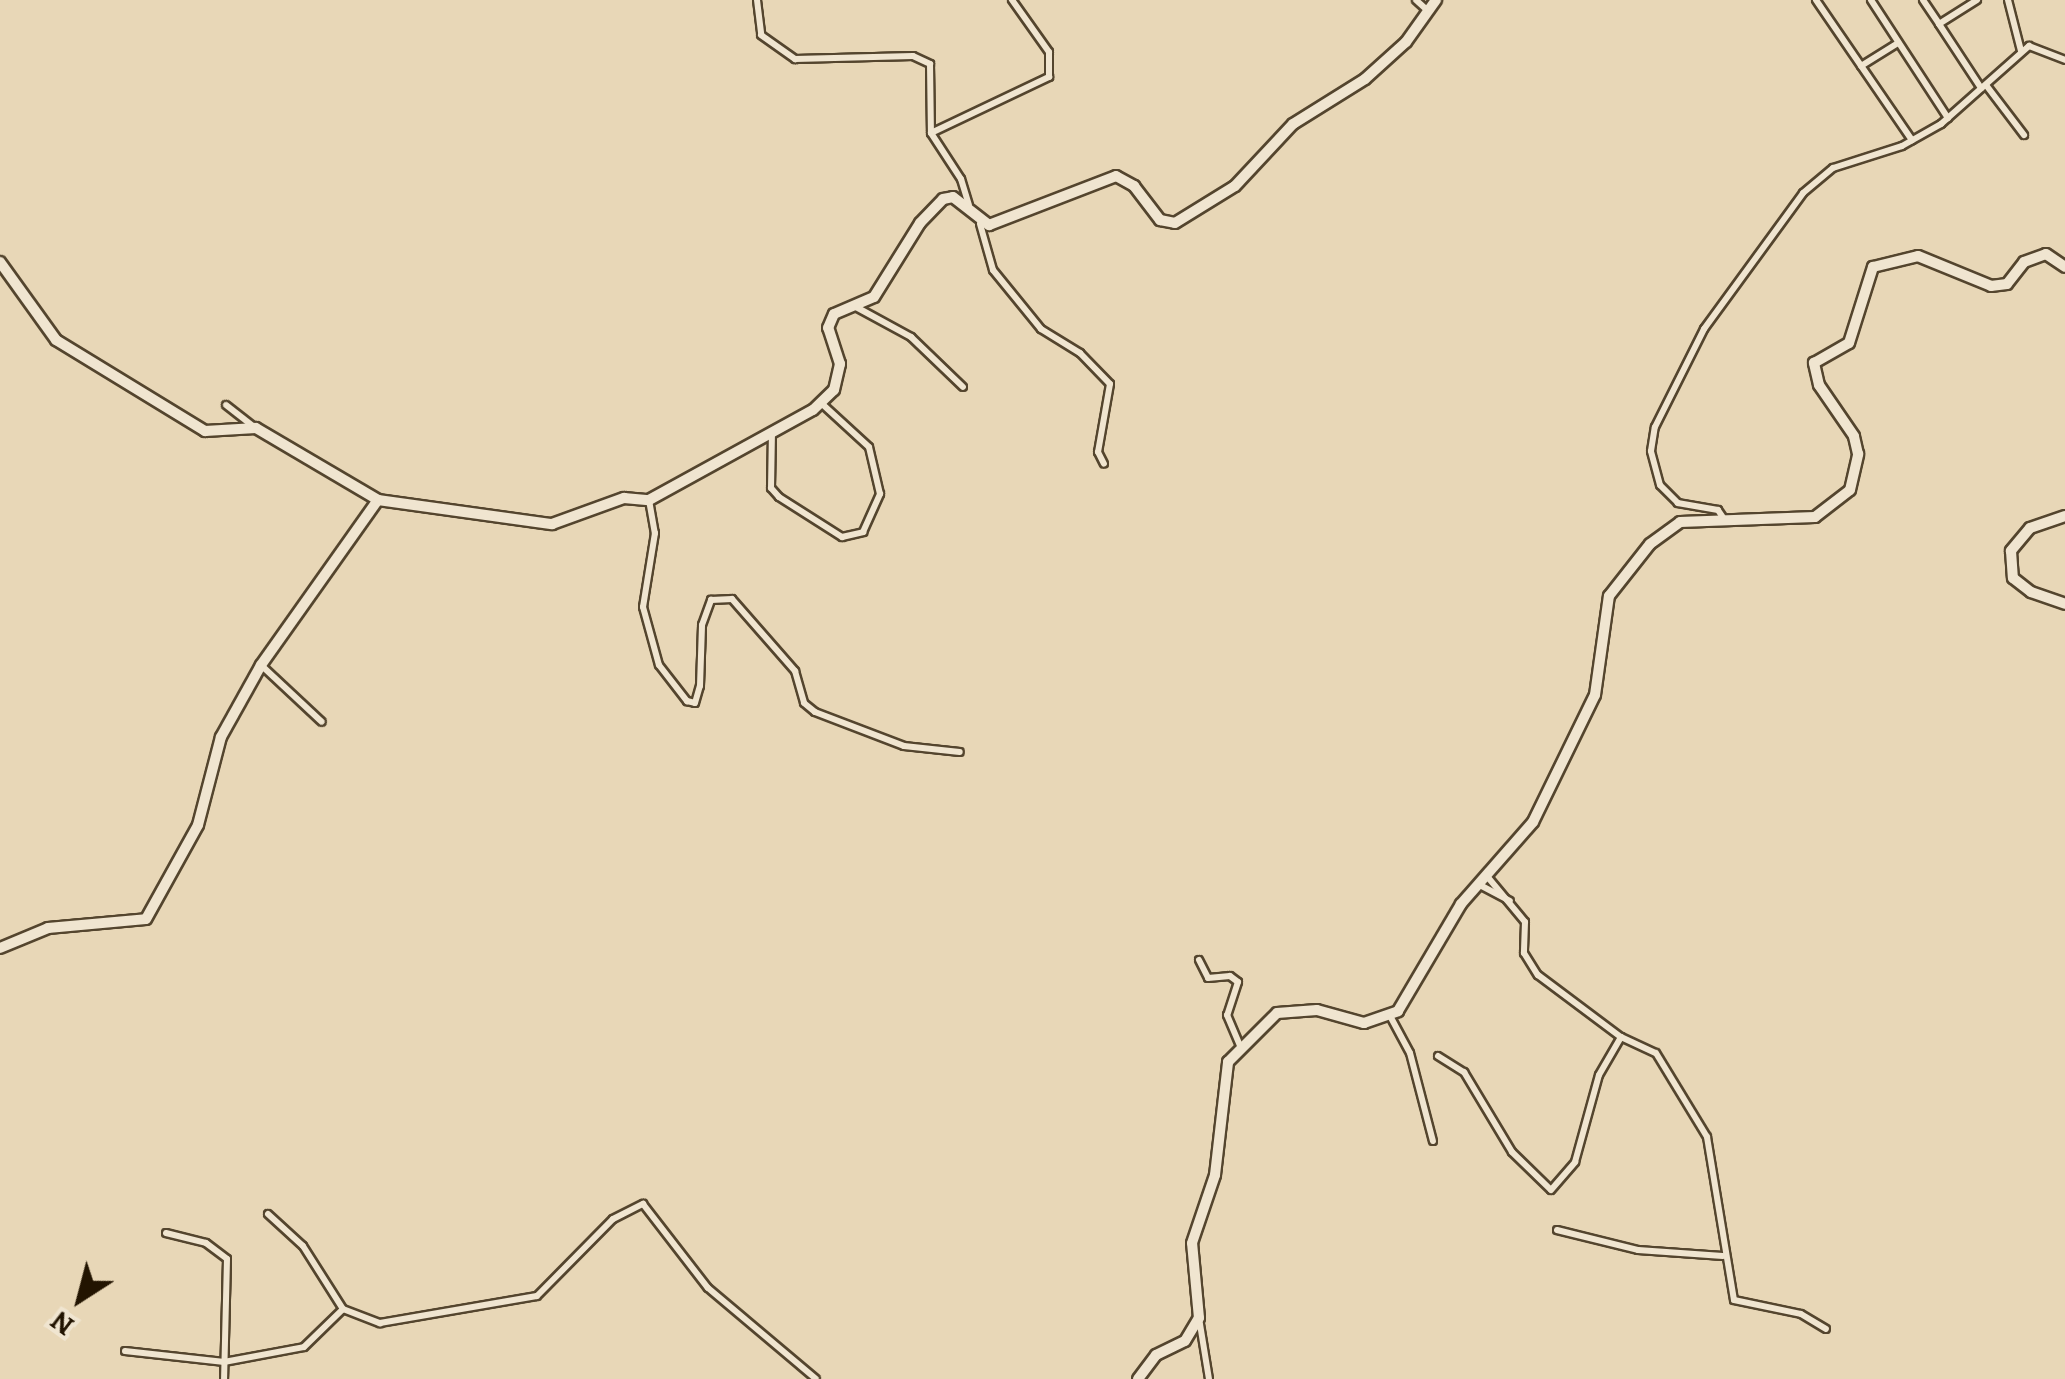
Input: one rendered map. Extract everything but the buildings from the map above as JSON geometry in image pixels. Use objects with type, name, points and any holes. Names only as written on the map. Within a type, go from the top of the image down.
[{"type":"street","points":[[757,0],[761,36],[794,59],[913,56],[930,64],[931,133],[962,180],[993,270],[1041,329],[1080,352],[1110,384],[1098,452],[1104,464]]},
{"type":"street","points":[[931,133],[1050,77],[1049,52],[1012,0]]},
{"type":"street","points":[[1416,0],[1426,9]]},
{"type":"street","points":[[980,224],[1004,223],[1116,176],[1134,186],[1160,220],[1175,223],[1261,166],[1268,147],[1293,124],[1365,79],[1406,42],[1436,0]]},
{"type":"street","points":[[1816,0],[1912,140]]},
{"type":"street","points":[[1871,0],[1948,118]]},
{"type":"street","points":[[1923,0],[2024,135]]},
{"type":"street","points":[[1939,24],[1978,0]]},
{"type":"street","points":[[2008,0],[2021,51]]},
{"type":"street","points":[[1861,66],[1898,43]]},
{"type":"street","points":[[1726,522],[1718,510],[1678,503],[1660,485],[1651,451],[1666,396],[1704,328],[1810,186],[1833,168],[1912,140],[1948,118],[2021,51],[2040,45],[2065,60]]},
{"type":"street","points":[[226,406],[378,500],[552,524],[624,498],[649,500],[821,402],[834,390],[840,364],[828,328],[834,314],[874,297],[930,210],[954,196],[968,206]]},
{"type":"street","points":[[1209,1379],[1199,1318],[1194,1224],[1215,1175],[1222,1082],[1241,1048],[1278,1012],[1317,1010],[1364,1023],[1388,1014],[1407,998],[1476,884],[1533,822],[1574,744],[1602,671],[1599,628],[1617,584],[1650,544],[1680,522],[1816,517],[1850,490],[1858,454],[1854,436],[1818,385],[1814,364],[1826,351],[1849,343],[1873,267],[1918,256],[1991,286],[2007,284],[2024,262],[2046,254],[2065,267]]},
{"type":"street","points":[[0,262],[56,340],[205,431],[256,428]]},
{"type":"street","points":[[856,307],[911,338],[963,387]]},
{"type":"street","points":[[772,430],[770,488],[800,514],[842,536],[863,532],[880,494],[868,447],[821,402]]},
{"type":"street","points":[[0,948],[48,928],[146,919],[198,824],[222,737],[261,665],[378,500]]},
{"type":"street","points":[[649,500],[656,533],[643,607],[659,665],[687,701],[695,703],[700,686],[702,625],[710,600],[732,599],[795,670],[804,702],[815,712],[904,746],[960,752]]},
{"type":"street","points":[[2065,516],[2030,528],[2011,551],[2013,578],[2031,592],[2065,604]]},
{"type":"street","points":[[261,665],[322,722]]},
{"type":"street","points":[[1485,874],[1525,922],[1524,953],[1538,976],[1622,1037],[1656,1054],[1707,1137],[1724,1212],[1722,1256],[1734,1300],[1801,1314],[1826,1329]]},
{"type":"street","points":[[1476,884],[1512,902]]},
{"type":"street","points":[[1199,960],[1208,978],[1230,976],[1238,982],[1226,1015],[1241,1048]]},
{"type":"street","points":[[1388,1014],[1410,1053],[1433,1141]]},
{"type":"street","points":[[1438,1056],[1464,1072],[1512,1152],[1552,1190],[1575,1162],[1598,1075],[1622,1037]]},
{"type":"street","points":[[268,1214],[303,1246],[343,1309],[380,1324],[537,1296],[613,1218],[643,1204],[708,1288],[816,1379]]},
{"type":"street","points":[[1557,1230],[1638,1250],[1722,1256]]},
{"type":"street","points":[[166,1232],[206,1243],[227,1259],[224,1379]]},
{"type":"street","points":[[125,1352],[224,1362],[304,1347],[343,1309]]},
{"type":"street","points":[[1138,1379],[1156,1355],[1186,1340],[1199,1318]]}]
